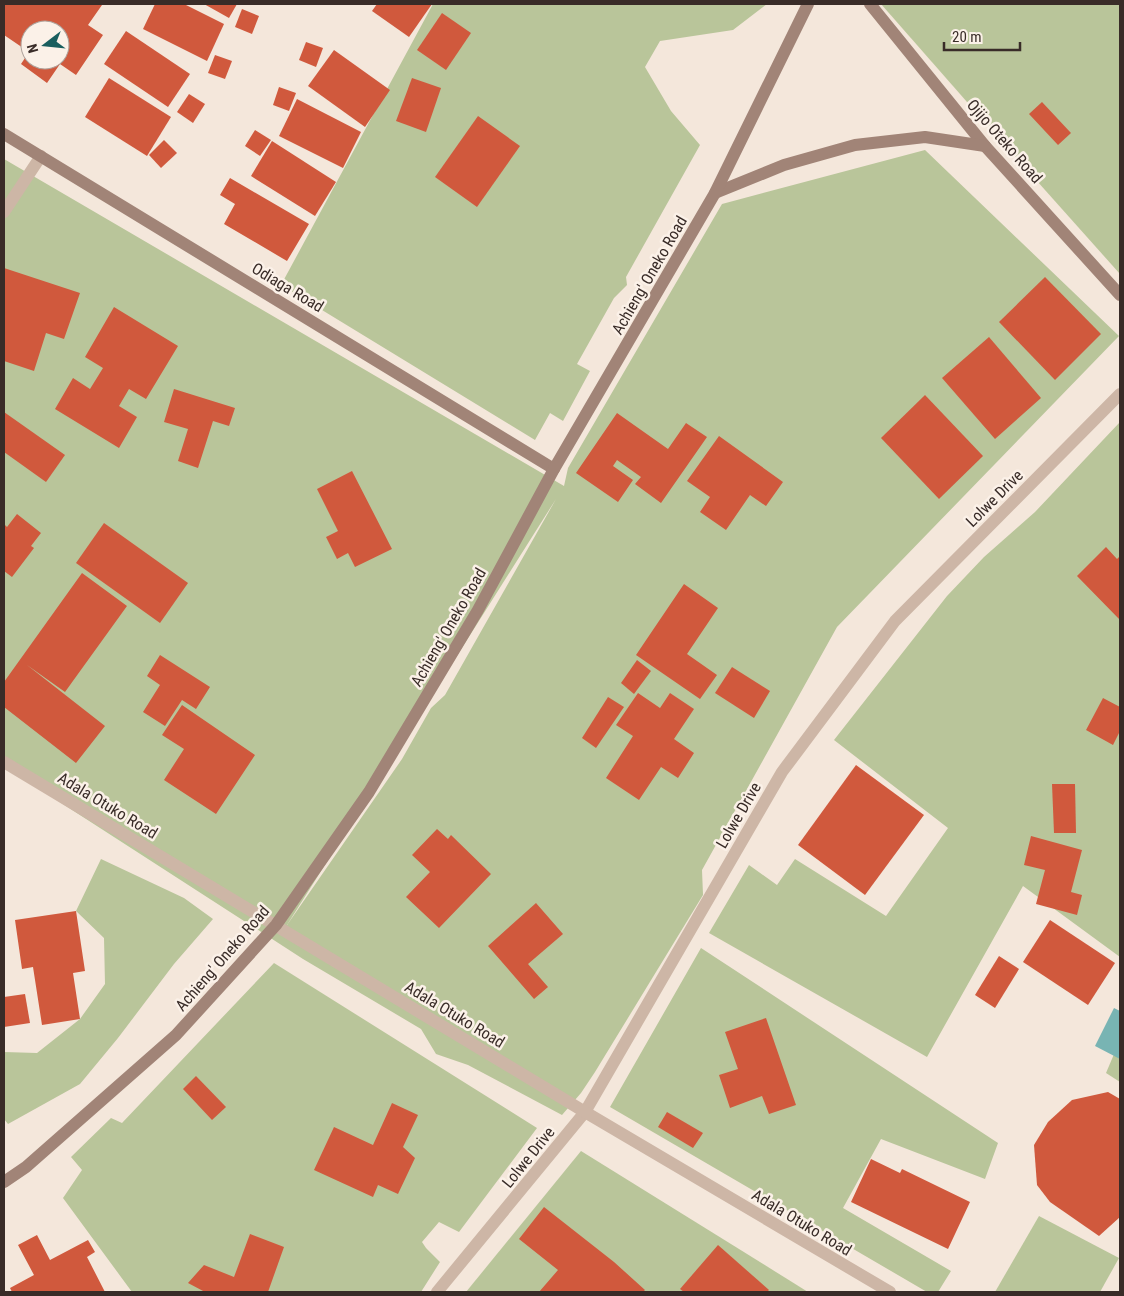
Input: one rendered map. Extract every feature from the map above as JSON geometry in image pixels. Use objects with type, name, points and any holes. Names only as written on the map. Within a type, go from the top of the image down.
[{"type":"main road","name":"Achieng' Oneko Road","points":[[4,1182],[26,1166],[176,1035],[276,924],[369,792],[478,610],[554,469],[715,193],[808,4]]},
{"type":"main road","name":"Ojijo Oteko Road","points":[[870,4],[985,146],[1120,295]]},
{"type":"main road","name":"Odiaga Road","points":[[4,134],[554,469]]},
{"type":"main road","points":[[715,193],[784,165],[855,145],[924,137],[985,146]]},
{"type":"street","points":[[4,212],[41,156]]},
{"type":"street","name":"Lolwe Drive","points":[[437,1292],[585,1112],[782,772],[895,620],[1120,394]]},
{"type":"street","name":"Adala Otuko Road","points":[[4,762],[276,924],[585,1112],[890,1292]]},
{"type":"green space","points":[[433,4],[767,4],[733,30],[660,41],[645,67],[671,111],[700,145],[626,277],[627,285],[614,298],[577,364],[590,371],[563,421],[550,413],[535,440],[281,285]]},
{"type":"green space","points":[[881,4],[1120,4],[1120,274],[1003,143]]},
{"type":"green space","points":[[925,150],[1119,336],[837,627],[702,870],[703,895],[595,1072],[581,1093],[562,1115],[468,1065],[436,1054],[421,1029],[303,959],[4,766],[4,159],[564,486],[568,468],[722,204]],"holes":[[[556,499],[445,695],[431,708],[402,759],[287,925]]]},
{"type":"green space","points":[[1120,422],[1120,957],[1023,886],[927,1057],[709,933],[749,865],[777,885],[795,859],[886,916],[948,828],[834,740],[947,596],[984,557],[1035,512]]},
{"type":"green space","points":[[101,859],[184,898],[213,919],[174,964],[118,1038],[80,1084],[8,1124],[4,1119],[4,1052],[37,1053],[80,1019],[105,984],[104,938],[76,911]]},
{"type":"green space","points":[[701,948],[998,1143],[985,1179],[881,1139],[843,1208],[951,1271],[938,1292],[927,1292],[610,1107]]},
{"type":"green space","points":[[274,963],[537,1128],[459,1232],[439,1222],[422,1242],[440,1262],[421,1292],[132,1292],[63,1198],[82,1170],[71,1157],[111,1118],[122,1123]]},
{"type":"green space","points":[[1120,1040],[1120,1082],[1106,1073]]},
{"type":"green space","points":[[581,1151],[784,1277],[808,1292],[466,1292]]},
{"type":"green space","points":[[1039,1216],[1119,1258],[1100,1292],[995,1292]]},
{"type":"water","points":[[1114,1008],[1120,1011],[1120,1059],[1095,1046]]},
{"type":"building","points":[[4,4],[102,5],[88,25],[103,35],[76,75],[69,70],[70,20],[20,20],[20,46],[4,35]]},
{"type":"building","points":[[155,4],[184,4],[224,24],[207,61],[143,29]]},
{"type":"building","points":[[204,4],[237,4],[229,18]]},
{"type":"building","points":[[377,4],[432,4],[409,37],[372,11]]},
{"type":"building","points":[[242,9],[259,16],[252,34],[235,27]]},
{"type":"building","points":[[442,13],[471,33],[446,70],[417,50]]},
{"type":"building","points":[[126,31],[190,74],[168,107],[104,64]]},
{"type":"building","points":[[306,42],[323,48],[316,67],[299,60]]},
{"type":"building","points":[[334,50],[390,90],[365,127],[308,86]]},
{"type":"building","points":[[215,55],[232,61],[225,79],[208,73]]},
{"type":"building","points":[[29,70],[56,70],[47,83]]},
{"type":"building","points":[[109,78],[171,117],[147,156],[85,117]]},
{"type":"building","points":[[412,78],[441,88],[426,132],[396,121]]},
{"type":"building","points":[[279,87],[296,93],[289,111],[273,105]]},
{"type":"building","points":[[189,94],[205,104],[193,123],[177,112]]},
{"type":"building","points":[[297,99],[361,132],[343,168],[279,136]]},
{"type":"building","points":[[1042,102],[1071,133],[1058,145],[1029,114]]},
{"type":"building","points":[[478,116],[520,146],[477,207],[435,177]]},
{"type":"building","points":[[255,130],[271,140],[260,156],[245,146]]},
{"type":"building","points":[[164,140],[177,153],[161,168],[149,155]]},
{"type":"building","points":[[272,141],[336,182],[315,216],[251,176]]},
{"type":"building","points":[[230,178],[309,224],[287,261],[224,224],[235,204],[220,195]]},
{"type":"building","points":[[4,268],[80,293],[64,339],[46,333],[34,371],[4,361]]},
{"type":"building","points":[[1045,277],[1101,334],[1055,380],[999,322]]},
{"type":"building","points":[[114,307],[178,346],[146,399],[129,389],[119,406],[137,417],[119,448],[55,409],[73,378],[90,389],[103,368],[85,357]]},
{"type":"building","points":[[989,337],[1041,398],[995,439],[942,378]]},
{"type":"building","points":[[174,389],[235,408],[229,426],[213,421],[198,468],[178,461],[188,429],[164,422]]},
{"type":"building","points":[[925,395],[983,456],[939,499],[881,438]]},
{"type":"building","points":[[4,412],[65,455],[46,482],[4,452]]},
{"type":"building","points":[[617,413],[668,449],[686,423],[707,437],[661,503],[635,484],[641,477],[617,460],[613,466],[633,480],[618,502],[576,473]]},
{"type":"building","points":[[719,436],[783,482],[766,506],[750,495],[726,530],[700,512],[710,497],[687,481]]},
{"type":"building","points":[[352,471],[392,549],[355,567],[348,553],[337,559],[326,537],[338,531],[317,489]]},
{"type":"building","points":[[17,514],[41,533],[31,546],[34,548],[12,577],[4,571],[4,524],[7,527]]},
{"type":"building","points":[[104,523],[188,583],[160,623],[76,563]]},
{"type":"building","points":[[1106,547],[1117,559],[1120,556],[1120,620],[1077,576]]},
{"type":"building","points":[[82,573],[127,606],[65,692],[27,665],[105,726],[76,763],[4,707],[4,682]]},
{"type":"building","points":[[684,584],[718,608],[687,654],[717,675],[700,699],[636,655]]},
{"type":"building","points":[[160,655],[210,687],[196,709],[182,700],[165,726],[143,712],[160,685],[147,676]]},
{"type":"building","points":[[637,660],[651,671],[634,694],[621,683]]},
{"type":"building","points":[[732,667],[770,691],[754,718],[715,693]]},
{"type":"building","points":[[638,693],[660,708],[670,693],[694,709],[674,739],[694,753],[678,778],[661,767],[639,800],[606,778],[633,736],[616,725]]},
{"type":"building","points":[[608,697],[624,707],[596,748],[582,738]]},
{"type":"building","points":[[1103,698],[1120,707],[1120,731],[1113,745],[1086,730]]},
{"type":"building","points":[[182,705],[255,755],[216,814],[164,780],[184,749],[162,735]]},
{"type":"building","points":[[856,765],[924,815],[865,895],[798,845]]},
{"type":"building","points":[[1052,784],[1075,784],[1076,833],[1054,833]]},
{"type":"building","points":[[437,829],[448,839],[451,835],[491,874],[439,928],[406,897],[430,872],[412,855]]},
{"type":"building","points":[[1031,836],[1082,850],[1071,892],[1082,895],[1077,915],[1036,904],[1045,870],[1024,865]]},
{"type":"building","points":[[536,903],[563,934],[528,964],[548,987],[534,999],[488,946]]},
{"type":"building","points":[[76,911],[85,971],[73,973],[80,1019],[42,1025],[33,967],[22,969],[15,920]]},
{"type":"building","points":[[1050,920],[1115,963],[1088,1005],[1023,962]]},
{"type":"building","points":[[999,956],[1019,969],[995,1008],[975,995]]},
{"type":"building","points":[[25,994],[30,1023],[4,1027],[4,997]]},
{"type":"building","points":[[766,1018],[796,1105],[769,1114],[762,1096],[730,1108],[719,1075],[738,1069],[725,1032]]},
{"type":"building","points":[[196,1076],[226,1107],[212,1120],[183,1089]]},
{"type":"building","points":[[1108,1092],[1120,1099],[1120,1217],[1099,1236],[1050,1202],[1037,1185],[1034,1145],[1048,1122],[1072,1100]]},
{"type":"building","points":[[392,1103],[418,1115],[403,1147],[415,1158],[398,1194],[378,1185],[373,1197],[314,1170],[334,1127],[373,1145]]},
{"type":"building","points":[[667,1112],[703,1133],[693,1148],[658,1127]]},
{"type":"building","points":[[871,1159],[900,1173],[902,1169],[970,1202],[948,1249],[851,1202]]},
{"type":"building","points":[[544,1207],[614,1262],[645,1290],[643,1292],[539,1292],[558,1270],[519,1239]]},
{"type":"building","points":[[250,1234],[284,1247],[268,1292],[205,1292],[188,1283],[204,1265],[234,1277]]},
{"type":"building","points":[[37,1235],[50,1260],[88,1240],[95,1252],[87,1257],[105,1292],[12,1292],[10,1288],[34,1275],[18,1245]]},
{"type":"building","points":[[718,1245],[769,1290],[767,1292],[684,1292],[680,1289]]}]
